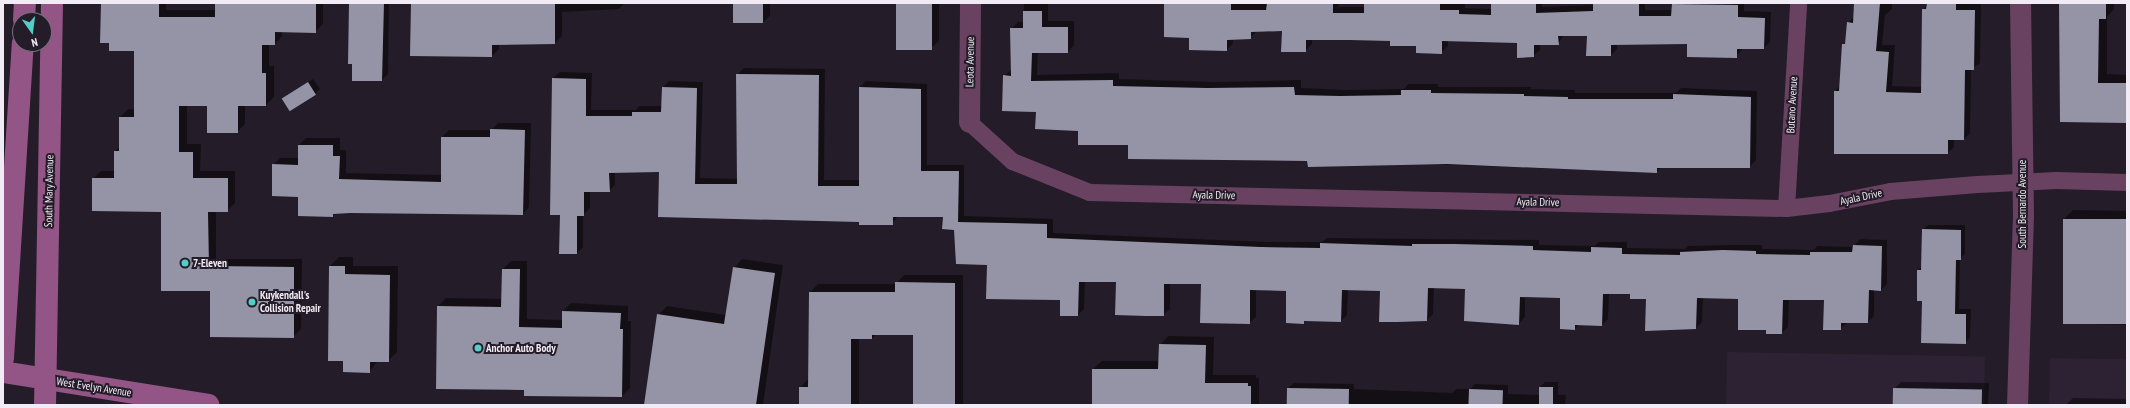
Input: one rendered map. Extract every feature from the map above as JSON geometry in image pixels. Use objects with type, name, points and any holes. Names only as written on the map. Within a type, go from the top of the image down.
[{"type":"main road","name":"South Mary Avenue","points":[[45,405],[52,3]]},
{"type":"main road","points":[[3,358],[22,52]]},
{"type":"main road","name":"West Evelyn Avenue","points":[[3,372],[45,380],[208,405]]},
{"type":"street","name":"Leota Avenue","points":[[969,122],[970,3]]},
{"type":"street","name":"Butano Avenue","points":[[1786,208],[1798,3]]},
{"type":"street","name":"South Bernardo Avenue","points":[[2017,405],[2023,181],[2020,3]]},
{"type":"street","name":"Ayala Drive","points":[[969,122],[1012,162],[1089,192],[1786,208],[1829,203],[1890,191],[2023,181],[2127,182]]},
{"type":"shaded area","points":[[1727,352],[1985,357],[1984,405],[1726,405]]},
{"type":"shaded area","points":[[2050,358],[2127,359],[2126,405],[2049,405]]},
{"type":"building","points":[[101,3],[159,3],[159,17],[215,17],[215,3],[316,3],[316,33],[275,32],[275,45],[262,45],[262,73],[266,73],[266,106],[238,106],[238,133],[207,133],[207,106],[179,106],[179,152],[193,152],[193,178],[228,178],[228,212],[208,212],[209,266],[294,267],[294,338],[210,337],[210,291],[161,291],[161,212],[92,211],[92,178],[114,178],[114,151],[119,151],[119,117],[134,117],[134,51],[109,51],[109,43],[100,43]]},
{"type":"building","points":[[349,3],[384,3],[382,81],[352,81],[352,64],[348,64]]},
{"type":"building","points":[[411,3],[555,3],[555,44],[492,45],[492,57],[410,56]]},
{"type":"building","points":[[733,3],[763,3],[763,23],[733,23]]},
{"type":"building","points":[[896,3],[932,3],[932,50],[896,50]]},
{"type":"building","points":[[1164,3],[1231,3],[1231,10],[1266,10],[1267,3],[1333,3],[1333,13],[1364,13],[1364,3],[1440,3],[1440,10],[1459,10],[1459,14],[1491,15],[1491,4],[1536,3],[1536,13],[1593,11],[1593,3],[1639,3],[1639,16],[1671,16],[1672,4],[1738,5],[1738,17],[1765,18],[1764,49],[1737,49],[1737,58],[1687,57],[1687,44],[1611,45],[1611,56],[1586,56],[1587,36],[1558,36],[1559,45],[1534,45],[1534,57],[1517,58],[1517,43],[1442,41],[1442,54],[1416,53],[1416,46],[1390,46],[1390,41],[1350,40],[1306,40],[1306,52],[1281,52],[1282,31],[1251,32],[1251,39],[1227,40],[1227,51],[1189,50],[1189,38],[1164,37]]},
{"type":"building","points":[[1854,3],[1880,3],[1876,51],[1889,52],[1886,92],[1921,93],[1922,9],[1926,9],[1927,3],[1956,3],[1956,10],[1975,10],[1974,70],[1965,70],[1964,140],[1948,140],[1948,154],[1834,154],[1834,91],[1839,91],[1842,44],[1845,44],[1847,22],[1853,23]]},
{"type":"building","points":[[2059,3],[2106,3],[2106,19],[2099,19],[2098,83],[2127,83],[2127,123],[2060,122]]},
{"type":"building","points":[[1023,11],[1042,11],[1042,27],[1068,27],[1068,53],[1032,53],[1031,81],[1113,80],[1113,86],[1207,88],[1294,87],[1295,95],[1340,96],[1401,95],[1401,90],[1431,90],[1431,93],[1524,94],[1524,96],[1568,97],[1568,99],[1673,99],[1673,94],[1751,97],[1750,168],[1657,168],[1657,173],[1447,164],[1308,167],[1307,161],[1128,159],[1128,145],[1078,145],[1078,131],[1035,129],[1036,112],[1002,111],[1003,75],[1011,76],[1010,28],[1023,28]]},
{"type":"building","points":[[736,74],[819,75],[818,186],[859,186],[859,87],[921,89],[921,171],[959,171],[958,222],[1047,224],[1047,238],[1261,247],[1320,248],[1320,243],[1412,246],[1412,244],[1455,244],[1533,246],[1533,250],[1591,252],[1591,247],[1622,248],[1622,254],[1680,255],[1680,252],[1723,250],[1756,251],[1756,254],[1810,255],[1810,252],[1852,252],[1853,245],[1882,246],[1881,291],[1869,290],[1868,323],[1841,323],[1841,330],[1823,330],[1824,300],[1783,300],[1782,334],[1766,334],[1766,330],[1738,330],[1738,299],[1697,298],[1696,329],[1645,331],[1646,299],[1630,299],[1630,294],[1603,294],[1602,326],[1575,325],[1575,330],[1560,329],[1560,298],[1520,297],[1519,325],[1464,321],[1465,289],[1428,288],[1427,321],[1379,322],[1380,291],[1342,290],[1341,322],[1304,321],[1304,324],[1286,323],[1286,291],[1250,290],[1250,324],[1200,323],[1201,284],[1164,284],[1164,316],[1115,315],[1116,282],[1079,282],[1078,316],[1060,316],[1060,300],[986,299],[987,265],[956,264],[954,230],[942,229],[943,217],[893,217],[893,225],[859,225],[859,222],[658,217],[659,172],[609,173],[610,192],[584,192],[584,216],[577,216],[577,254],[559,254],[560,215],[550,215],[552,78],[586,79],[586,116],[632,116],[632,112],[661,112],[662,87],[697,88],[695,184],[737,184]]},
{"type":"building","points":[[308,82],[316,95],[290,111],[282,98]]},
{"type":"building","points":[[490,129],[525,130],[523,215],[350,213],[333,214],[333,217],[298,216],[298,197],[272,196],[272,164],[298,165],[298,145],[333,145],[333,156],[340,156],[339,179],[441,182],[441,137],[490,137]]},
{"type":"building","points":[[2063,219],[2127,219],[2127,324],[2063,324]]},
{"type":"building","points":[[1922,229],[1961,230],[1961,260],[1956,260],[1955,314],[1966,314],[1966,344],[1921,343],[1922,301],[1917,301],[1917,270],[1921,270]]},
{"type":"building","points":[[329,266],[345,266],[345,274],[390,275],[389,362],[370,362],[370,373],[343,372],[343,361],[328,361]]},
{"type":"building","points":[[733,267],[775,273],[756,405],[644,405],[657,314],[724,324]]},
{"type":"building","points":[[502,269],[520,269],[519,327],[562,328],[562,311],[621,313],[620,329],[623,329],[622,397],[524,396],[524,390],[436,389],[437,306],[501,307]]},
{"type":"building","points":[[895,282],[955,283],[955,405],[913,405],[913,335],[872,335],[872,339],[851,339],[851,405],[799,405],[799,387],[808,387],[809,292],[895,292]]},
{"type":"building","points":[[1159,344],[1206,345],[1205,383],[1248,383],[1248,386],[1251,386],[1251,405],[1092,405],[1092,369],[1158,369]]},
{"type":"building","points":[[1539,387],[1553,387],[1553,405],[1539,405]]},
{"type":"building","points":[[1287,388],[1349,389],[1349,405],[1287,405]]},
{"type":"building","points":[[1893,388],[1982,390],[1982,405],[1893,405]]},
{"type":"building","points":[[1469,389],[1503,390],[1502,405],[1468,405]]},
{"type":"place","name":"7-Eleven","points":[[185,263]]},
{"type":"place","name":"Kuykendall's Collision Repair","points":[[252,302]]},
{"type":"place","name":"Anchor Auto Body","points":[[478,348]]}]
